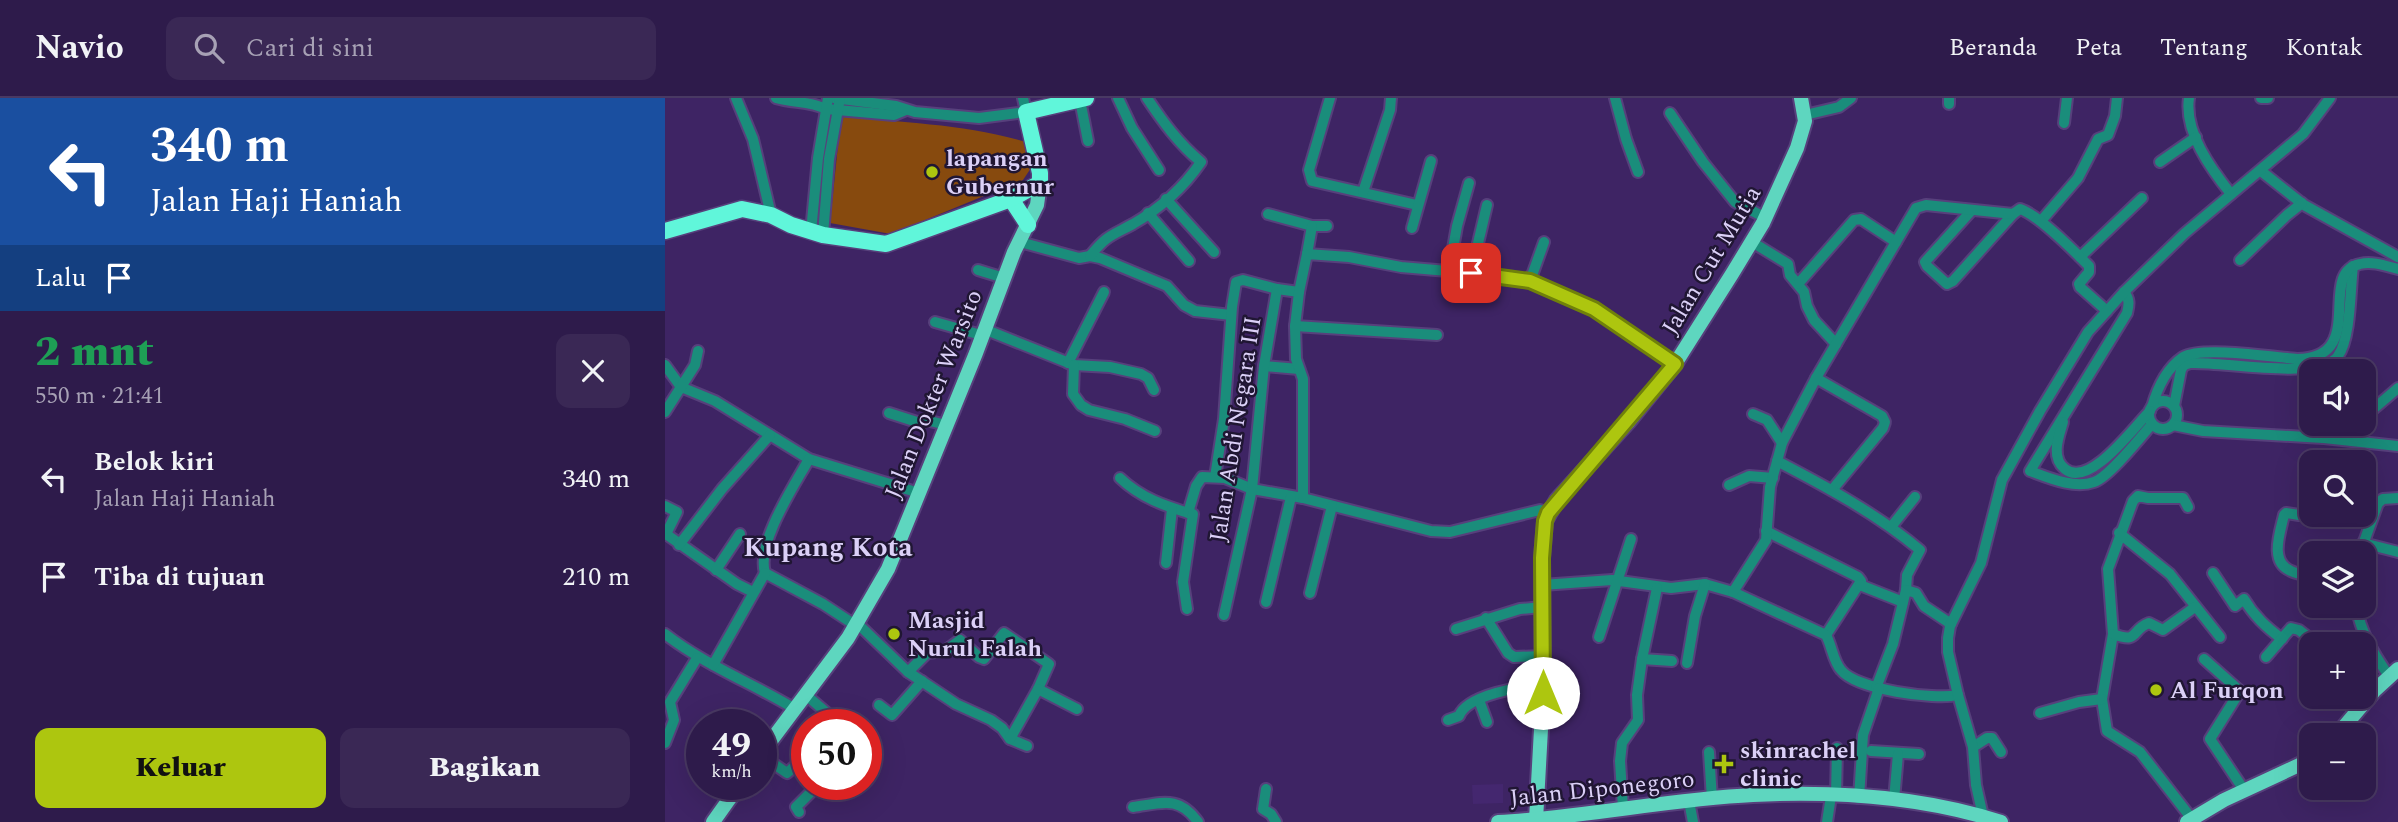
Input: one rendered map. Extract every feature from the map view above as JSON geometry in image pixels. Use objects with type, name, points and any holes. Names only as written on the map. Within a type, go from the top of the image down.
[{"type":"highway","points":[[665,231],[742,209],[771,215],[817,234],[886,244],[1011,199],[1040,183],[1024,105],[1083,99]]},
{"type":"highway","points":[[1011,199],[1028,225]]},
{"type":"main road","name":"Jalan Cut Mutia","points":[[1548,513],[1675,364],[1752,242],[1766,218],[1797,148],[1805,116],[1801,98]]},
{"type":"main road","name":"Jalan Dokter Warsito","points":[[795,709],[848,638],[888,569],[1004,278],[1037,205],[1040,183]]},
{"type":"main road","points":[[1536,820],[1543,685],[1542,558],[1548,513]]},
{"type":"main road","points":[[2376,681],[2394,672]]},
{"type":"main road","points":[[2347,723],[2358,709]]},
{"type":"main road","name":"Jalan Dokter Warsito","points":[[777,733],[791,714]]},
{"type":"main road","points":[[2189,821],[2244,790],[2299,766]]},
{"type":"main road","name":"Jalan Diponegoro","points":[[1498,822],[1753,795],[1894,800],[1983,816],[2001,822]]},
{"type":"main road","points":[[713,822],[729,800]]},
{"type":"street","points":[[736,98],[753,139],[771,215]]},
{"type":"street","points":[[776,98],[794,103],[829,103],[894,115],[911,111],[979,118],[1024,105]]},
{"type":"street","points":[[817,234],[818,158],[829,103],[834,98]]},
{"type":"street","points":[[911,111],[917,98]]},
{"type":"street","points":[[1118,98],[1132,128],[1160,170]]},
{"type":"street","points":[[1090,256],[1109,235],[1134,223],[1186,184],[1201,162],[1187,151],[1168,129],[1147,98]]},
{"type":"street","points":[[1330,98],[1309,170],[1310,178],[1313,181],[1417,205]]},
{"type":"street","points":[[1363,192],[1391,98]]},
{"type":"street","points":[[1615,98],[1638,173]]},
{"type":"street","points":[[1805,116],[1839,107],[1851,98]]},
{"type":"street","points":[[2064,123],[2067,98]]},
{"type":"street","points":[[2041,221],[2078,178],[2098,139],[2108,135],[2115,116],[2117,98]]},
{"type":"street","points":[[2189,98],[2188,113],[2196,137],[2211,166],[2231,194]]},
{"type":"street","points":[[2261,98],[2268,98]]},
{"type":"street","points":[[1983,816],[1976,785],[1973,747],[1948,652],[1948,638],[1951,624],[1981,563],[2002,480],[2088,332],[2124,292],[2185,233],[2303,134],[2330,98]]},
{"type":"street","points":[[1083,99],[1088,141]]},
{"type":"street","points":[[1670,113],[1703,162],[1735,202],[1766,218]]},
{"type":"street","points":[[2160,162],[2196,137]]},
{"type":"street","points":[[1412,228],[1431,161]]},
{"type":"street","points":[[2261,171],[2302,203],[2398,257]]},
{"type":"street","points":[[1449,271],[1457,226],[1469,183]]},
{"type":"street","points":[[2080,257],[2142,198]]},
{"type":"street","points":[[1166,199],[1214,253]]},
{"type":"street","points":[[2240,260],[2302,203]]},
{"type":"street","points":[[1471,273],[1487,205]]},
{"type":"street","points":[[1733,592],[1762,546],[1773,478],[1782,443],[1836,344],[1920,205],[2013,214]]},
{"type":"street","points":[[1972,210],[1925,262],[1947,284],[1951,283],[2013,214],[2022,210],[2041,221],[2080,257],[2089,269],[2079,284],[2080,287],[2107,311]]},
{"type":"street","points":[[1148,213],[1189,261]]},
{"type":"street","points":[[1268,214],[1312,226],[1327,226]]},
{"type":"street","points":[[1798,284],[1854,220],[1861,219],[1896,242]]},
{"type":"street","points":[[1266,602],[1297,497],[1303,379],[1296,359],[1295,326],[1299,292],[1310,254],[1312,226]]},
{"type":"street","points":[[1020,242],[1079,258],[1100,258],[1167,286],[1184,305],[1195,312],[1231,315]]},
{"type":"street","points":[[1752,242],[1788,264],[1790,275],[1804,292],[1814,320],[1836,344]]},
{"type":"street","points":[[1530,281],[1544,243]]},
{"type":"street","points":[[1310,254],[1530,281],[1594,309],[1675,364]]},
{"type":"street","points":[[2173,425],[2177,417],[2174,406],[2181,370],[2190,363],[2296,364],[2316,358],[2339,342],[2344,276],[2353,266],[2361,263],[2377,264],[2398,269]]},
{"type":"street","points":[[978,270],[1004,278]]},
{"type":"street","points":[[1215,477],[1225,407],[1231,315],[1238,280],[1299,292]]},
{"type":"street","name":"Jalan Abdi Negara III","points":[[1224,615],[1252,489],[1264,366],[1277,289]]},
{"type":"street","points":[[1104,292],[1071,364],[1073,394],[1081,405],[1089,410],[1114,415],[1154,431]]},
{"type":"street","points":[[2030,471],[2127,313],[2129,305],[2124,292]]},
{"type":"street","points":[[935,322],[982,332],[1071,364],[1110,367],[1141,374],[1148,378],[1154,390]]},
{"type":"street","points":[[1295,326],[1437,335]]},
{"type":"street","points":[[665,412],[695,365],[698,352]]},
{"type":"street","points":[[2296,364],[2211,353],[2189,355],[2176,363],[2166,375],[2149,419],[2162,430],[2173,425],[2203,431],[2323,438],[2398,446]]},
{"type":"street","points":[[665,365],[681,387],[715,401],[809,459],[919,493]]},
{"type":"street","points":[[1264,366],[1299,369]]},
{"type":"street","points":[[1817,378],[1882,416],[1885,422],[1883,428],[1832,490]]},
{"type":"street","points":[[2376,407],[2398,388]]},
{"type":"street","points":[[2069,406],[2057,440],[2056,452],[2061,466],[2071,472],[2087,472],[2094,468],[2151,409],[2163,401],[2174,406]]},
{"type":"street","points":[[889,413],[920,422],[926,420],[946,425]]},
{"type":"street","points":[[1753,414],[1767,420],[1782,443]]},
{"type":"street","points":[[2013,460],[2030,471],[2056,481],[2094,482],[2105,475],[2152,424]]},
{"type":"street","points":[[679,545],[722,489],[770,435]]},
{"type":"street","points":[[2323,438],[2327,436]]},
{"type":"street","points":[[2345,441],[2346,436]]},
{"type":"street","points":[[713,665],[765,573],[765,543],[809,459]]},
{"type":"street","points":[[1777,461],[1832,490],[1891,527],[1921,551],[1907,575],[1905,596],[1891,651],[1863,735],[1859,798]]},
{"type":"street","points":[[1730,485],[1749,476],[1773,478]]},
{"type":"street","points":[[1187,609],[1183,582],[1199,480],[1202,477],[1226,478],[1252,489],[1297,497],[1431,531],[1450,532],[1540,510],[1548,513]]},
{"type":"street","points":[[1120,478],[1141,496],[1172,509],[1193,514]]},
{"type":"street","points":[[2188,507],[2183,498],[2138,496],[2133,501],[2108,569],[2113,634],[2102,699],[2107,731],[2140,752],[2189,821]]},
{"type":"street","points":[[1891,527],[1915,497]]},
{"type":"street","points":[[2364,541],[2378,503],[2383,499],[2398,498]]},
{"type":"street","points":[[665,506],[677,513],[666,534],[716,570],[753,592]]},
{"type":"street","points":[[1311,593],[1332,506]]},
{"type":"street","points":[[1166,563],[1172,509]]},
{"type":"street","points":[[2299,515],[2284,515],[2277,552],[2280,564],[2299,575]]},
{"type":"street","points":[[1766,531],[1858,577],[1860,585],[1826,635]]},
{"type":"street","points":[[2119,533],[2166,570],[2220,637]]},
{"type":"street","points":[[716,570],[740,534]]},
{"type":"street","points":[[1598,637],[1631,539]]},
{"type":"street","points":[[2376,550],[2398,552]]},
{"type":"street","points":[[765,573],[856,624],[908,672],[956,704],[991,720],[1002,728],[1010,739],[1027,747]]},
{"type":"street","points":[[2213,573],[2235,606],[2244,599],[2251,612],[2282,639]]},
{"type":"street","points":[[1542,585],[1618,581],[1671,589],[1705,584],[1733,592],[1826,635],[1838,667],[1844,674],[1877,688],[1937,698],[1958,695]]},
{"type":"street","points":[[1687,663],[1695,617],[1705,584]]},
{"type":"street","points":[[1860,585],[1905,596],[1916,593],[1924,606],[1951,624]]},
{"type":"street","points":[[1623,808],[1620,761],[1622,743],[1638,720],[1637,695],[1642,659],[1657,588]]},
{"type":"street","points":[[1609,606],[1622,611]]},
{"type":"street","points":[[1456,629],[1520,609],[1543,607]]},
{"type":"street","points":[[2113,634],[2130,639],[2144,624],[2149,623],[2164,630],[2195,607]]},
{"type":"street","points":[[1486,618],[1508,653],[1514,657],[1543,656]]},
{"type":"street","points":[[2358,618],[2369,648],[2394,672]]},
{"type":"street","points":[[2266,656],[2291,628],[2302,632]]},
{"type":"street","points":[[908,672],[926,653],[945,651],[960,640],[984,659],[1004,633],[1048,664],[1038,689],[1010,739]]},
{"type":"street","points":[[665,634],[697,658],[762,689],[795,709]]},
{"type":"street","points":[[665,743],[674,720],[669,708],[670,702],[697,658]]},
{"type":"street","points":[[1642,659],[1672,661]]},
{"type":"street","points":[[2204,659],[2240,691],[2210,739],[2244,790]]},
{"type":"street","points":[[879,705],[892,715],[922,681]]},
{"type":"street","points":[[1448,720],[1458,716],[1462,708],[1503,691],[1543,685]]},
{"type":"street","points":[[1038,689],[1077,709]]},
{"type":"street","points":[[806,695],[823,709]]},
{"type":"street","points":[[2040,713],[2079,702],[2102,699]]},
{"type":"street","points":[[1479,700],[1487,722]]},
{"type":"street","points":[[2353,709],[2357,712]]},
{"type":"street","points":[[1973,747],[1992,738],[2001,752]]},
{"type":"street","points":[[1828,822],[1834,796],[1837,748]]},
{"type":"street","points":[[1871,751],[1919,754]]},
{"type":"street","points":[[1709,752],[1712,799]]},
{"type":"street","points":[[1894,800],[1898,754]]},
{"type":"street","points":[[1266,789],[1263,809],[1271,814],[1276,822]]},
{"type":"street","points":[[799,811],[796,807],[803,800]]},
{"type":"street","points":[[1689,801],[1693,822]]},
{"type":"street","points":[[1133,807],[1173,802],[1188,810],[1198,822]]},
{"type":"shaded area","name":"lapangan Gubernur","points":[[841,116],[936,125],[1006,137],[1029,143],[1033,165],[1023,180],[891,234],[830,223]]},
{"type":"shaded area","points":[[1503,784],[1503,803],[1473,804],[1472,785]]},
{"type":"place","name":"lapangan Gubernur","points":[[932,172]]},
{"type":"place","name":"Masjid Nurul Falah","points":[[894,634]]},
{"type":"place","name":"Al Furqon","points":[[2156,690]]},
{"type":"place","name":"skinrachel clinic","points":[[1724,764]]},
{"type":"district","name":"Kupang Kota","points":[[828,546]]},
{"type":"route","points":[[1471,273],[1530,281],[1580,302],[1675,364],[1548,513],[1542,558],[1543,693]]}]
